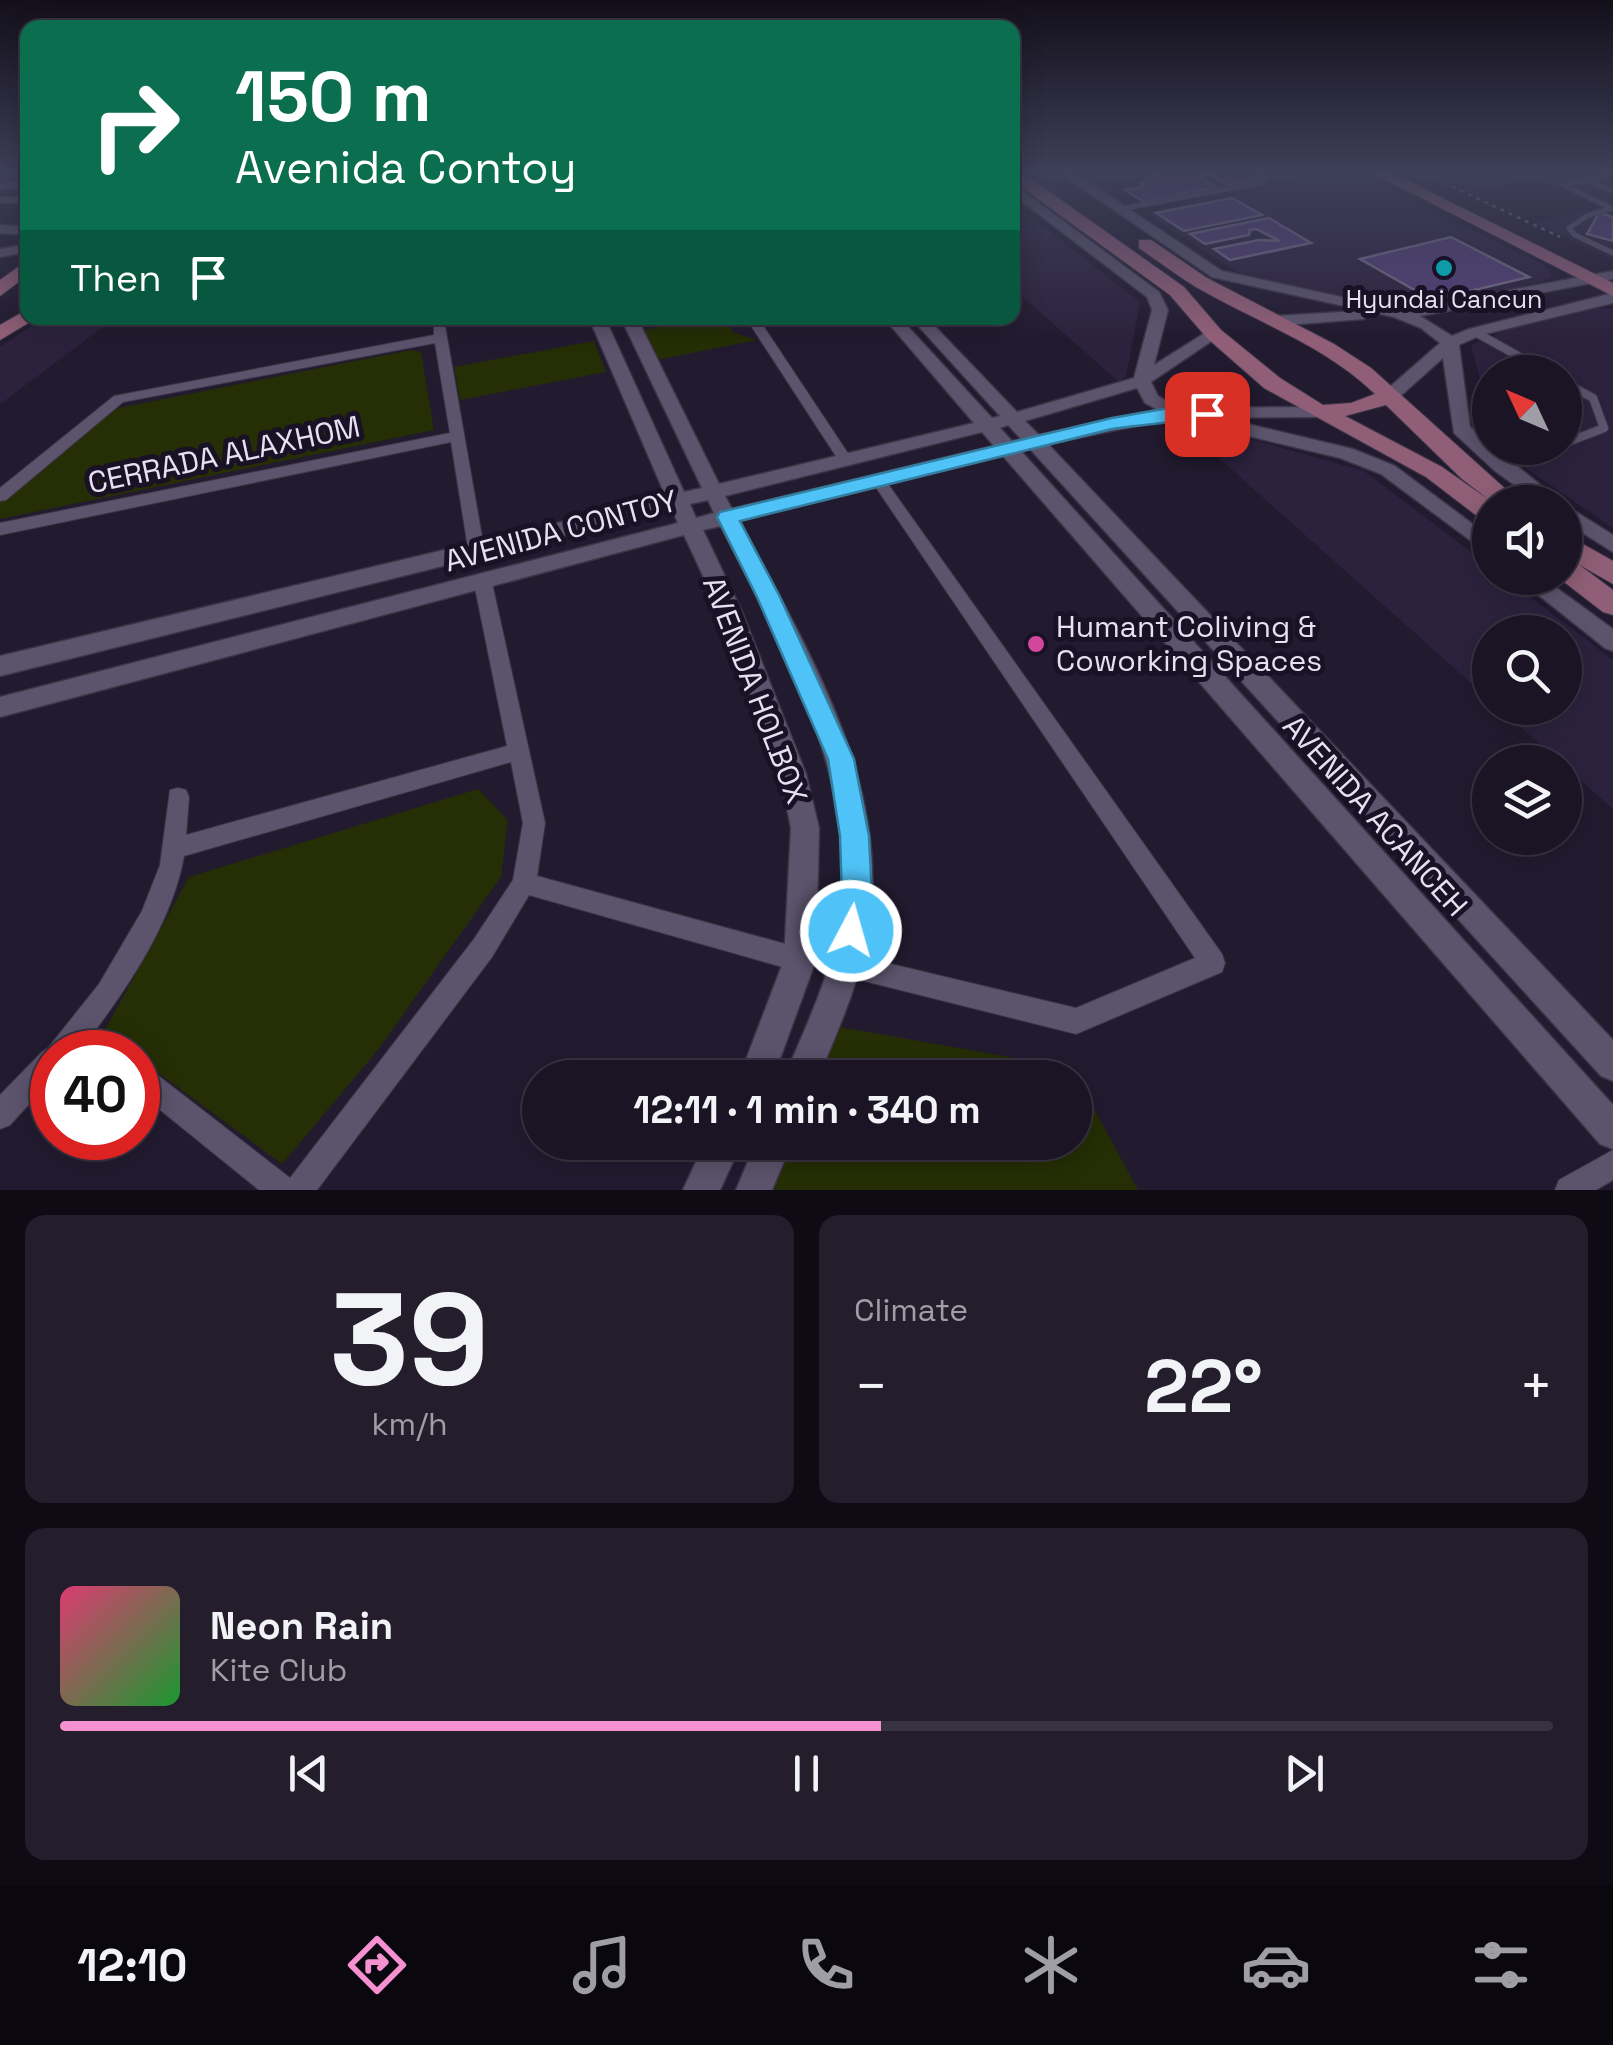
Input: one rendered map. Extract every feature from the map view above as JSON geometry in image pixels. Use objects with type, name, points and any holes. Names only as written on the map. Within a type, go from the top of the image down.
[{"type":"main road","points":[[1090,227],[1177,291],[1214,334],[1272,383],[1434,472],[1472,500]]},
{"type":"main road","points":[[1118,227],[1166,260],[1339,356],[1390,396],[1484,485]]},
{"type":"main road","points":[[1140,227],[1166,260]]},
{"type":"main road","points":[[1486,227],[1613,290]]},
{"type":"main road","points":[[1516,227],[1613,274]]},
{"type":"main road","points":[[1214,334],[1253,322],[1274,321]]},
{"type":"main road","points":[[1319,412],[1354,409],[1390,396]]},
{"type":"main road","points":[[1582,553],[1613,574]]},
{"type":"main road","points":[[1582,581],[1613,605]]},
{"type":"street","points":[[1064,227],[1154,295],[1160,310],[1142,382],[1151,399],[1174,413],[1346,453],[1388,470],[1472,534]]},
{"type":"street","points":[[1145,227],[1228,279],[1404,315],[1426,325],[1450,344],[1461,429],[1526,485]]},
{"type":"street","points":[[0,263],[2,286]]},
{"type":"street","points":[[1274,321],[1404,315],[1613,274]]},
{"type":"street","points":[[1559,287],[1582,292],[1594,303]]},
{"type":"street","points":[[1390,396],[1450,344],[1475,332],[1613,298]]},
{"type":"street","points":[[439,325],[476,548]]},
{"type":"street","name":"AVENIDA HOLBOX","points":[[601,325],[731,612],[793,774],[806,828],[800,960],[763,1060]]},
{"type":"street","name":"AVENIDA HOLBOX","points":[[632,325],[768,597],[841,759],[854,836],[857,897],[844,965],[809,1060]]},
{"type":"street","points":[[757,325],[846,461]]},
{"type":"street","name":"AVENIDA ACANCEH","points":[[898,325],[1613,1131]]},
{"type":"street","name":"AVENIDA ACANCEH","points":[[925,325],[1613,1064]]},
{"type":"street","name":"AVENIDA CONTOY","points":[[0,666],[1012,419],[1142,382],[1214,334]]},
{"type":"street","name":"CERRADA ALAXHOM","points":[[0,496],[119,399],[441,338]]},
{"type":"street","name":"AVENIDA CONTOY","points":[[0,707],[483,584],[727,517],[1032,442],[1174,413],[1319,412]]},
{"type":"street","name":"CERRADA ALAXHOM","points":[[0,529],[458,436]]},
{"type":"street","points":[[844,965],[1076,1021],[1213,963],[878,480]]},
{"type":"street","points":[[1582,524],[1613,545]]},
{"type":"street","points":[[299,1190],[483,948],[524,882],[534,823],[483,584]]},
{"type":"street","points":[[1551,595],[1613,642]]},
{"type":"street","points":[[170,664],[172,623]]},
{"type":"street","points":[[174,849],[518,751]]},
{"type":"street","points":[[81,1030],[134,947],[168,877],[178,797]]},
{"type":"street","points":[[524,882],[800,960]]},
{"type":"street","points":[[0,1115],[30,1083]]},
{"type":"street","points":[[160,1093],[282,1190]]},
{"type":"street","points":[[702,1190],[716,1160]]},
{"type":"street","points":[[754,1190],[766,1160]]},
{"type":"street","points":[[1569,1190],[1613,1164]]},
{"type":"lane","points":[[1573,227],[1570,228],[1575,235],[1613,253]]},
{"type":"lane","points":[[1475,332],[1516,355]]},
{"type":"lane","points":[[1582,392],[1593,398],[1604,428],[1582,436]]},
{"type":"lane","points":[[1502,468],[1510,465]]},
{"type":"path","points":[[1536,227],[1560,238]]},
{"type":"shaded area","points":[[1020,227],[1043,227],[1140,302],[1126,376],[1119,382],[1020,294]]},
{"type":"shaded area","points":[[1166,227],[1463,227],[1541,263],[1552,277],[1413,309],[1244,276]]},
{"type":"shaded area","points":[[1542,227],[1613,227],[1613,260]]},
{"type":"shaded area","points":[[1597,308],[1613,309],[1613,528],[1582,507],[1582,485],[1550,485],[1521,465],[1582,465],[1582,355],[1474,355],[1471,345],[1504,331]]},
{"type":"shaded area","points":[[33,325],[106,325],[0,404],[0,347]]},
{"type":"shaded area","points":[[1173,417],[1364,471],[1472,552],[1472,595],[1527,595],[1554,615],[1472,615],[1472,684]]},
{"type":"shaded area","points":[[1582,636],[1613,660],[1613,809],[1582,782],[1582,745],[1541,745],[1518,725],[1582,725]]},
{"type":"green space","points":[[670,325],[732,325],[732,332],[757,340],[652,361],[639,331]]},
{"type":"green space","points":[[594,341],[606,372],[460,400],[454,367]]},
{"type":"green space","points":[[411,350],[421,352],[434,430],[0,519],[0,499],[118,408]]},
{"type":"green space","points":[[478,789],[508,820],[501,877],[378,1050],[282,1164],[160,1074],[160,1030],[105,1030],[189,877]]},
{"type":"green space","points":[[834,1026],[1027,1060],[821,1060]]},
{"type":"green space","points":[[1092,1105],[1138,1190],[771,1190],[782,1160],[1092,1160]]},
{"type":"building","points":[[1177,227],[1206,227],[1184,231]]},
{"type":"building","points":[[1227,227],[1283,227],[1311,243],[1230,260],[1214,249],[1259,240],[1280,241],[1256,229],[1250,230],[1249,235],[1205,244],[1190,234]]},
{"type":"building","points":[[1591,227],[1613,227],[1613,241],[1587,234]]},
{"type":"building","name":"Hyundai Cancun","points":[[1451,237],[1529,277],[1432,300],[1360,259]]},
{"type":"place","name":"Hyundai Cancun","points":[[1444,268]]},
{"type":"place","name":"Humant Coliving & Coworking Spaces","points":[[1036,644]]},
{"type":"route","points":[[851,931],[857,897],[854,836],[841,759],[727,517],[1112,423],[1174,413],[1207,414]]}]
